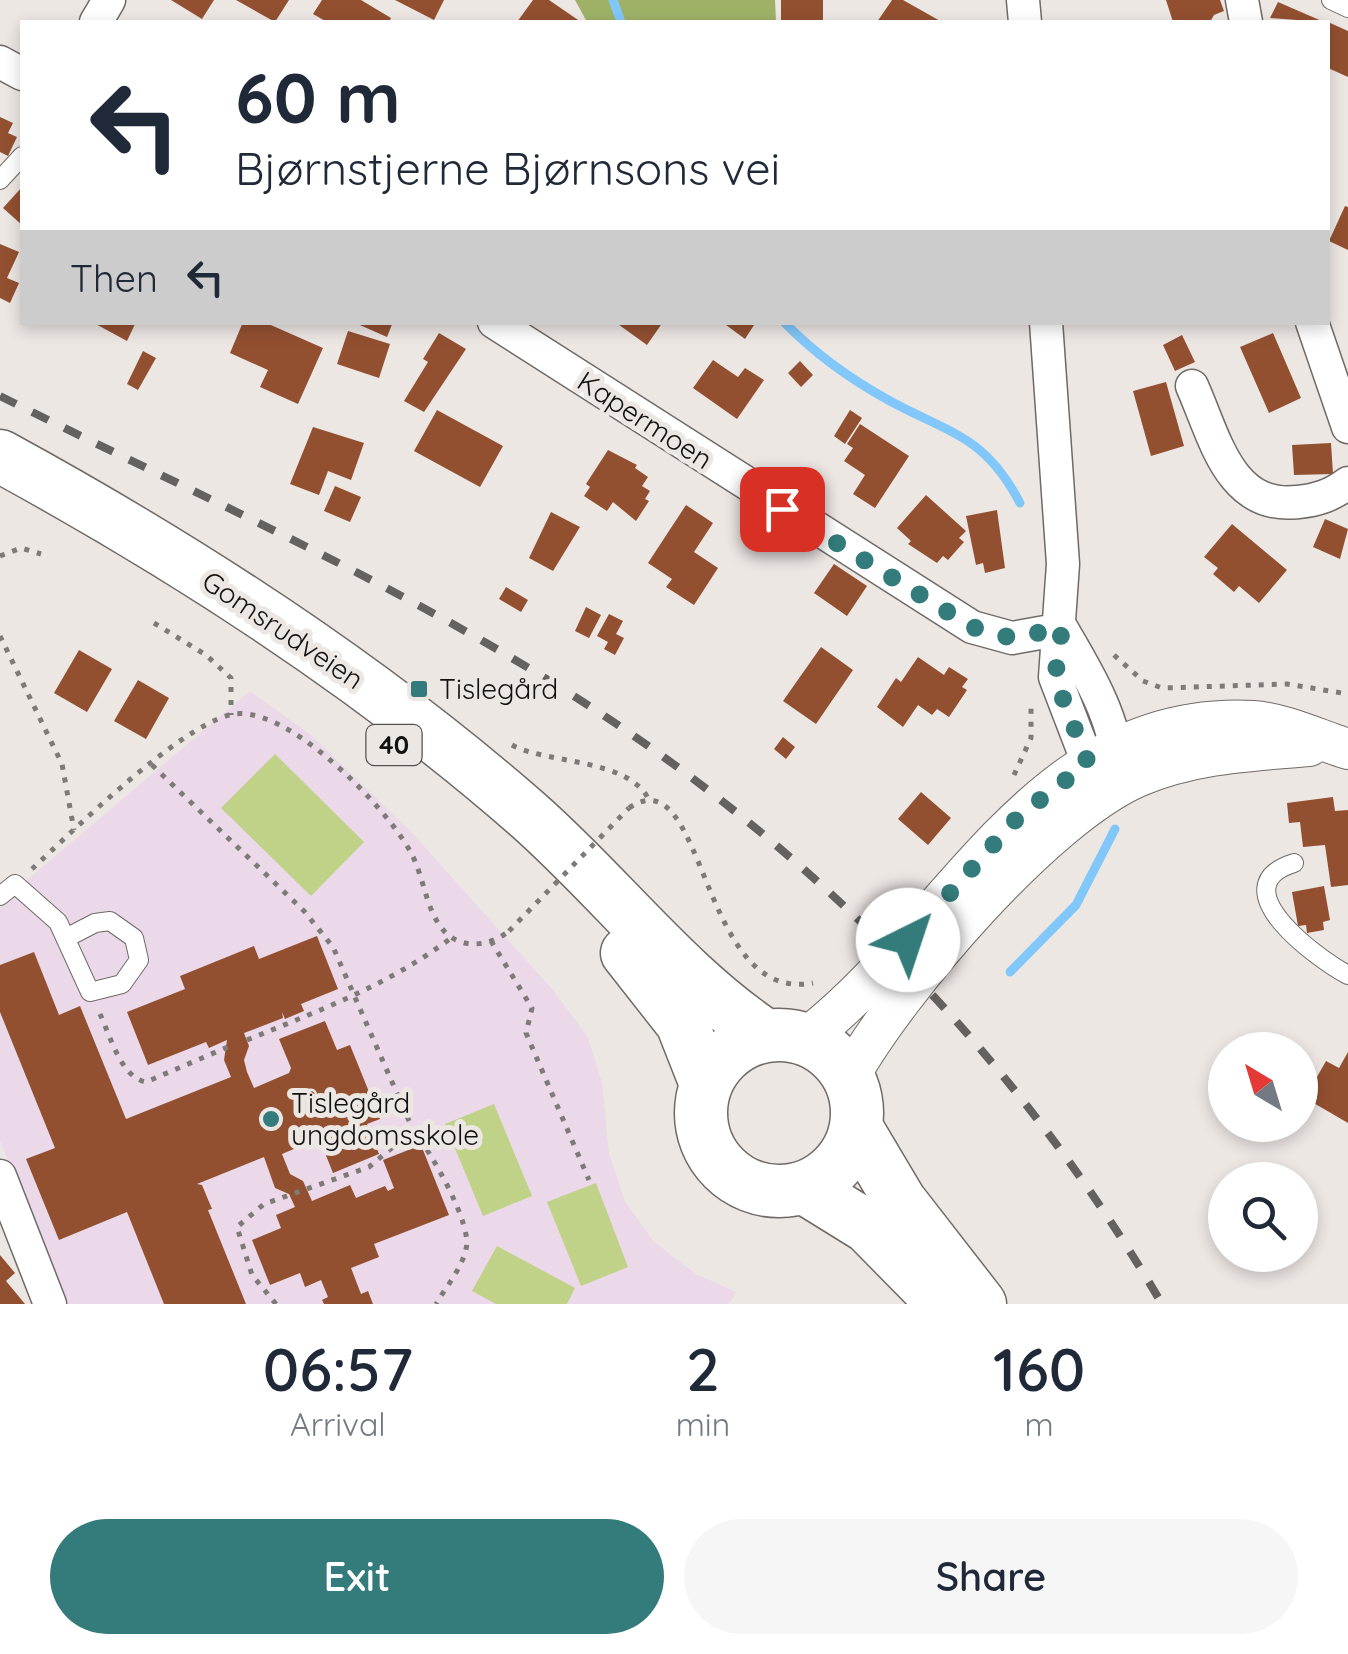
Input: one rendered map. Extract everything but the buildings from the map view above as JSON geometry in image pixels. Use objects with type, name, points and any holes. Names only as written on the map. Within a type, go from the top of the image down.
[{"type":"main road","name":"Gomsrudveien","points":[[0,456],[187,565],[385,699],[526,813],[699,983],[785,1037]]},
{"type":"main road","name":"Gomsrudveien","points":[[0,492],[230,629],[366,724],[479,814],[560,886],[657,986],[690,1038],[706,1084]]},
{"type":"main road","name":"40","points":[[785,1037],[822,1047],[849,1076]]},
{"type":"main road","points":[[706,1084],[736,1047],[785,1037]]},
{"type":"main road","points":[[849,1076],[857,1110],[856,1127],[837,1166],[805,1188],[886,1242],[940,1304]]},
{"type":"main road","name":"40","points":[[706,1084],[701,1121],[713,1156],[725,1170],[757,1188],[805,1188]]},
{"type":"main road","points":[[856,1127],[900,1202],[980,1304]]},
{"type":"street","name":"Kapermoen","points":[[499,325],[972,627],[1012,638],[1062,628]]},
{"type":"street","points":[[1046,325],[1063,564],[1062,628],[1055,678],[1107,767]]},
{"type":"street","points":[[1313,325],[1348,428]]},
{"type":"street","points":[[1192,386],[1232,473],[1256,497],[1274,505],[1319,500],[1348,482]]},
{"type":"street","points":[[785,1037],[882,969],[1019,816],[1107,767],[1162,768],[1216,754],[1338,746]]},
{"type":"street","points":[[849,1076],[879,1026],[1014,871],[1063,825],[1107,767]]},
{"type":"street","points":[[0,1176],[50,1304]]},
{"type":"lane","points":[[1331,0],[1348,8]]},
{"type":"lane","points":[[0,180],[20,158]]},
{"type":"lane","points":[[1294,862],[1282,866],[1270,880],[1268,890],[1278,920],[1312,954],[1348,975]]},
{"type":"lane","points":[[8,890],[50,911],[90,992],[122,984],[134,973],[138,948],[124,927],[110,921],[66,938]]},
{"type":"path","points":[[0,556],[22,548],[41,554]]},
{"type":"path","points":[[154,623],[206,655],[231,678],[231,715]]},
{"type":"path","points":[[0,636],[62,764],[74,830]]},
{"type":"path","points":[[1106,652],[1143,681],[1162,688],[1269,683],[1348,694]]},
{"type":"path","points":[[1004,787],[1031,738],[1029,690]]},
{"type":"path","points":[[8,890],[190,734],[231,715],[258,715],[288,729],[365,796],[410,850],[435,918],[451,938],[476,944],[491,942],[509,932],[629,808],[649,800],[669,806],[678,815],[710,898],[748,956],[783,981],[818,982]]},
{"type":"path","points":[[507,742],[521,750],[591,764],[640,787],[649,800]]},
{"type":"path","points":[[152,765],[304,911],[333,947],[413,1130],[430,1150],[466,1234],[466,1251],[436,1304]]},
{"type":"path","points":[[247,1040],[356,996],[418,963],[451,938]]},
{"type":"path","points":[[491,942],[532,1008],[526,1033],[588,1180]]},
{"type":"path","points":[[90,992],[126,1070],[137,1080],[146,1082],[230,1046]]},
{"type":"path","points":[[276,1304],[252,1275],[237,1228],[264,1204],[369,1167],[413,1130]]},
{"type":"shaded area","points":[[250,691],[311,735],[414,835],[552,989],[588,1037],[602,1083],[609,1154],[625,1201],[653,1241],[696,1274],[736,1292],[729,1304],[67,1304],[0,1141],[0,903]]},
{"type":"green space","points":[[575,0],[775,0],[776,20],[586,20]]},
{"type":"green space","points":[[275,754],[364,842],[311,896],[221,808]]},
{"type":"green space","points":[[494,1104],[532,1196],[483,1216],[445,1124]]},
{"type":"green space","points":[[596,1183],[628,1267],[581,1286],[547,1202]]},
{"type":"green space","points":[[497,1246],[575,1288],[567,1304],[496,1304],[472,1291]]},
{"type":"waterway","points":[[613,0],[620,20]]},
{"type":"waterway","points":[[787,325],[861,384],[980,450],[994,463],[1020,503]]},
{"type":"waterway","points":[[1010,972],[1076,905],[1115,829]]},
{"type":"railway","points":[[0,396],[302,544],[450,623],[594,709],[761,832],[839,901],[982,1051],[1107,1216],[1162,1304]]},
{"type":"place","name":"Tislegård","points":[[419,689]]},
{"type":"place","name":"Tislegård ungdomsskole","points":[[271,1119]]},
{"type":"route","points":[[782,509],[972,627],[1012,638],[1029,638],[1062,628],[1055,678],[1088,763],[1019,816],[908,940]]}]
